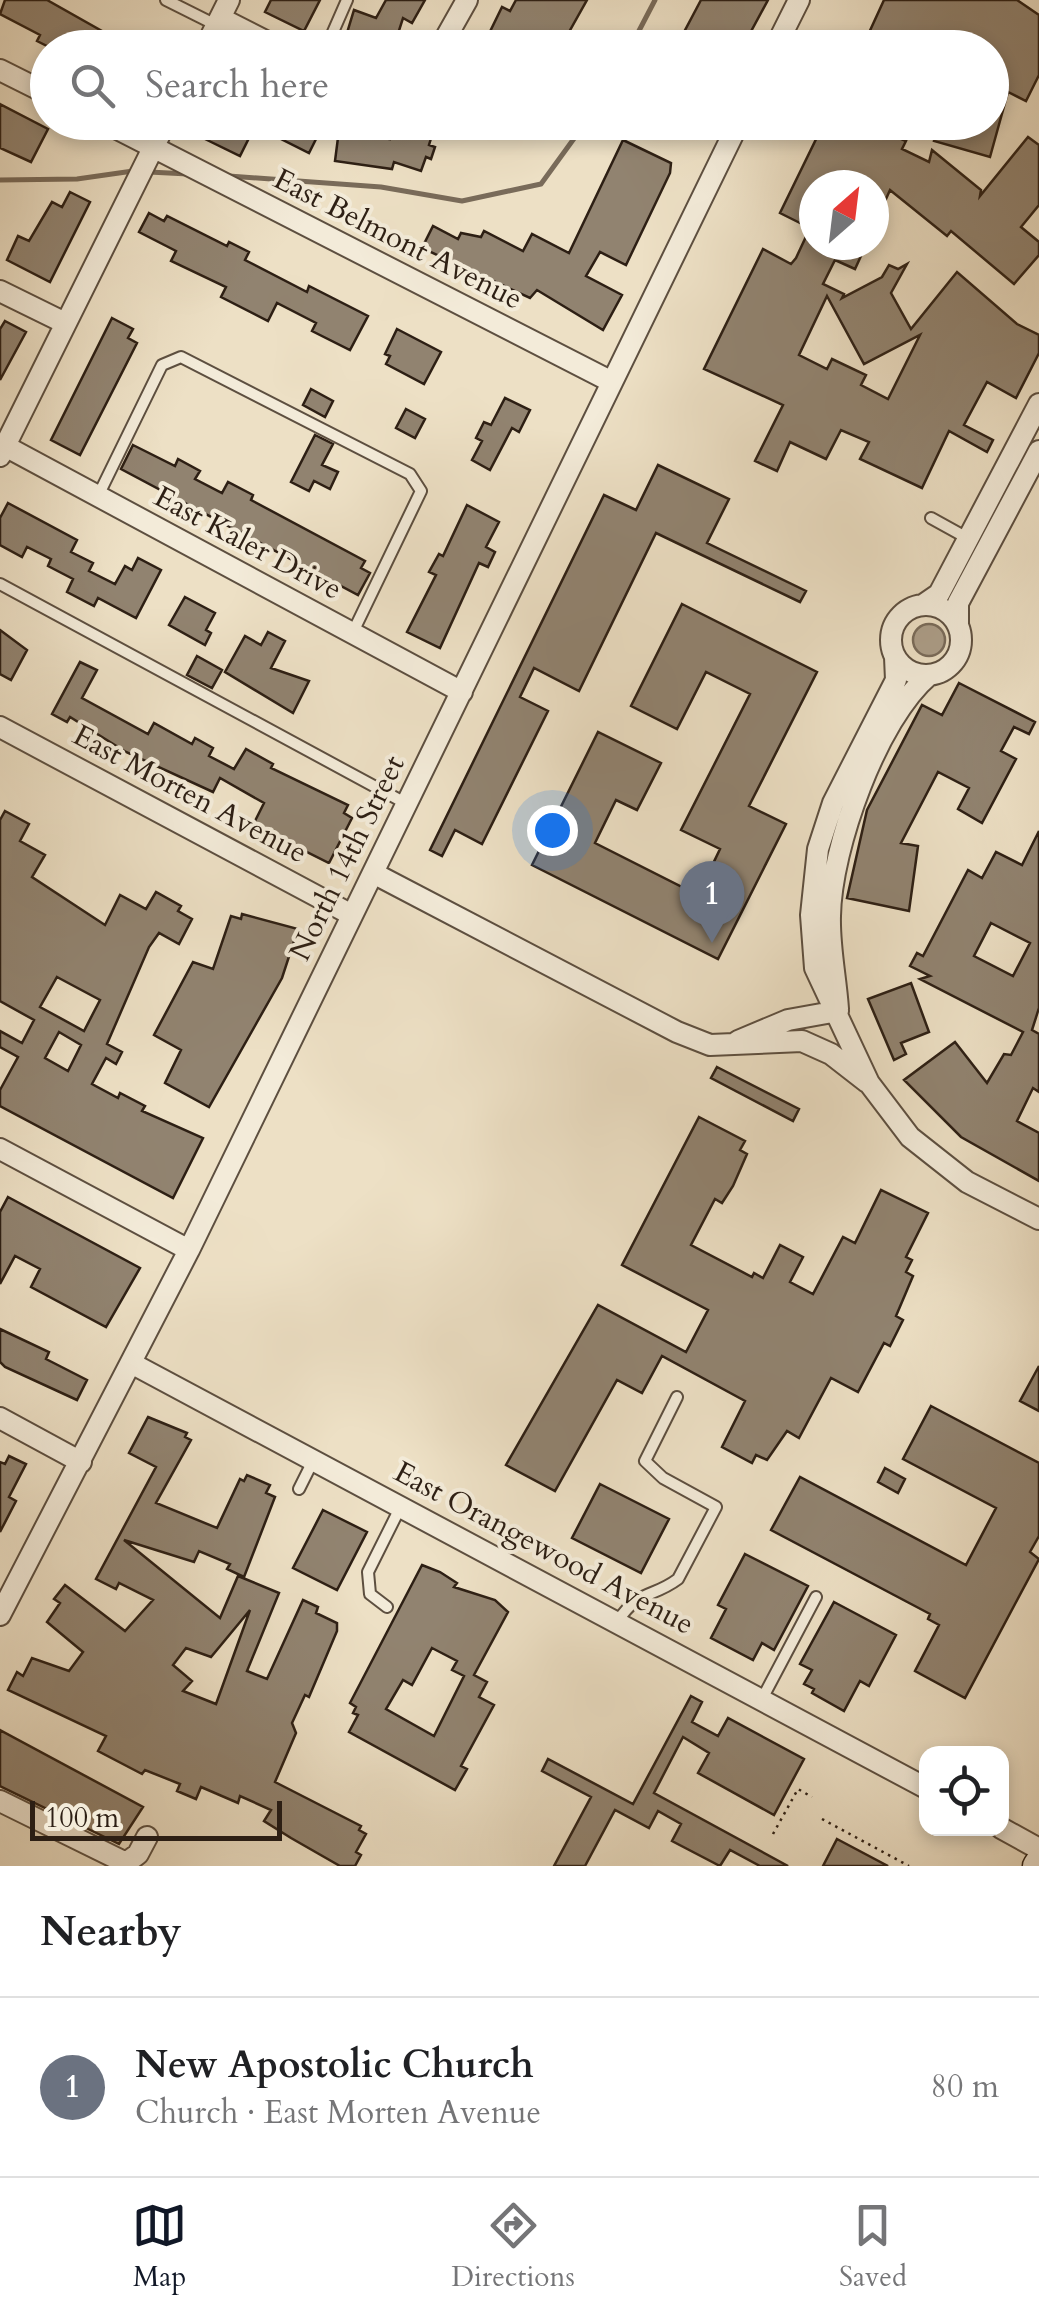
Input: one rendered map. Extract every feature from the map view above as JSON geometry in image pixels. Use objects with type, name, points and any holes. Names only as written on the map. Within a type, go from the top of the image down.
[{"type":"street","points":[[450,30],[467,0]]},
{"type":"street","points":[[785,30],[799,0]]},
{"type":"street","points":[[222,14],[249,30]]},
{"type":"street","points":[[0,70],[30,85]]},
{"type":"street","name":"East Belmont Avenue","points":[[140,140],[612,382]]},
{"type":"street","points":[[2,451],[157,140]]},
{"type":"street","name":"North 14th Street","points":[[0,1615],[189,1250],[730,140]]},
{"type":"street","points":[[0,291],[65,323]]},
{"type":"street","points":[[838,1011],[830,914],[836,854],[876,754],[913,688],[929,675],[944,670],[958,656],[958,603],[978,543],[1039,404]]},
{"type":"street","name":"East Kaler Drive","points":[[2,451],[98,496],[462,692]]},
{"type":"street","points":[[1039,451],[939,594],[898,619],[891,638],[896,680],[833,803],[818,850],[811,916],[815,968],[869,1083],[890,1114],[931,1155],[967,1182],[1039,1219]]},
{"type":"street","points":[[923,605],[944,610],[958,626]]},
{"type":"street","points":[[896,658],[910,671],[929,675]]},
{"type":"street","name":"East Morten Avenue","points":[[0,726],[352,915]]},
{"type":"street","points":[[373,873],[677,1032],[710,1045],[802,1041],[831,1054],[869,1083]]},
{"type":"street","points":[[727,1046],[764,1028],[838,1011]]},
{"type":"street","points":[[0,1149],[189,1250]]},
{"type":"street","name":"East Orangewood Avenue","points":[[131,1362],[919,1784]]},
{"type":"street","points":[[0,1418],[81,1462]]},
{"type":"street","points":[[0,1801],[126,1863],[138,1854],[147,1837]]},
{"type":"street","points":[[1009,1832],[1039,1849]]},
{"type":"lane","points":[[166,0],[222,14]]},
{"type":"lane","points":[[334,30],[347,0]]},
{"type":"lane","points":[[98,496],[162,365],[182,356],[410,474],[421,491],[352,633]]},
{"type":"lane","points":[[930,518],[978,543]]},
{"type":"lane","points":[[0,584],[407,804]]},
{"type":"lane","points":[[617,1622],[630,1604],[647,1591],[678,1579],[716,1507],[663,1478],[645,1460],[678,1397]]},
{"type":"lane","points":[[299,1489],[314,1459]]},
{"type":"lane","points":[[387,1607],[370,1594],[368,1572],[402,1506]]},
{"type":"lane","points":[[762,1699],[816,1597]]},
{"type":"path","points":[[773,1834],[798,1789],[812,1797]]},
{"type":"path","points":[[822,1819],[909,1866]]},
{"type":"shaded area","points":[[929,624],[940,629],[945,640],[940,651],[929,656],[918,651],[913,640],[918,629]]},
{"type":"building","points":[[5,0],[47,0],[100,30],[30,30],[0,14]]},
{"type":"building","points":[[271,0],[320,0],[305,30],[265,12]]},
{"type":"building","points":[[386,0],[425,0],[412,23],[403,18],[399,30],[348,30],[354,10],[376,18]]},
{"type":"building","points":[[516,0],[587,0],[570,30],[491,30],[502,7],[510,11]]},
{"type":"building","points":[[701,0],[768,0],[752,30],[685,30]]},
{"type":"building","points":[[884,0],[1017,0],[1039,15],[1039,75],[1026,101],[1009,92],[1009,30],[870,30]]},
{"type":"building","points":[[0,104],[30,120],[30,140],[42,140],[31,162],[0,148]]},
{"type":"building","points":[[1028,137],[1039,145],[1039,205],[1021,227],[1039,242],[1039,255],[1014,284],[951,231],[947,236],[890,190],[889,170],[801,170],[816,140],[904,140],[902,149],[929,162],[932,150],[981,190],[980,196]]},
{"type":"building","points":[[207,140],[248,140],[240,156]]},
{"type":"building","points":[[283,140],[316,140],[309,153]]},
{"type":"building","points":[[338,140],[431,140],[429,145],[435,147],[421,171],[394,162],[392,169],[335,161]]},
{"type":"building","points":[[623,140],[671,163],[670,173],[626,265],[600,252],[586,276],[622,295],[603,330],[537,290],[530,298],[422,248],[433,226],[458,239],[461,233],[481,237],[484,231],[523,251],[532,234],[569,253]]},
{"type":"building","points":[[934,140],[995,140],[990,157]]},
{"type":"building","points":[[799,174],[799,222],[780,213]]},
{"type":"building","points":[[70,192],[90,202],[50,282],[7,260],[18,236],[29,241],[52,202],[62,207]]},
{"type":"building","points":[[149,213],[164,221],[167,216],[227,246],[229,242],[249,252],[245,260],[307,292],[309,286],[368,316],[350,350],[312,331],[316,323],[277,303],[268,321],[221,297],[226,287],[171,261],[176,251],[139,232]]},
{"type":"building","points":[[763,249],[791,264],[799,252],[799,260],[835,260],[823,284],[844,294],[842,298],[882,277],[889,265],[898,269],[907,264],[891,293],[911,329],[957,272],[1017,324],[1039,335],[1039,353],[1016,398],[987,382],[964,425],[993,440],[987,452],[949,431],[922,488],[860,459],[869,442],[841,430],[826,459],[790,442],[777,471],[755,461],[783,405],[704,369]],"holes":[[[827,296],[864,364],[920,335],[888,399],[861,385],[866,375],[832,359],[827,369],[799,355]]]},
{"type":"building","points":[[835,260],[859,260],[855,269]]},
{"type":"building","points":[[112,318],[133,329],[128,338],[137,343],[80,455],[51,440]]},
{"type":"building","points":[[5,321],[26,332],[0,380],[0,329]]},
{"type":"building","points":[[397,329],[441,352],[424,384],[386,364],[390,356],[385,354]]},
{"type":"building","points":[[311,389],[333,401],[325,417],[303,405]]},
{"type":"building","points":[[505,398],[530,410],[519,432],[512,428],[490,470],[472,460],[482,441],[476,438],[484,422],[491,425]]},
{"type":"building","points":[[406,409],[425,419],[415,438],[396,428]]},
{"type":"building","points":[[315,435],[333,444],[322,465],[338,472],[330,489],[314,481],[309,491],[291,482]]},
{"type":"building","points":[[133,445],[175,466],[178,459],[200,471],[195,479],[222,493],[228,482],[253,495],[251,500],[365,561],[361,568],[370,573],[358,595],[121,469]]},
{"type":"building","points":[[658,465],[729,499],[707,543],[806,591],[800,602],[656,533],[579,691],[534,668],[520,697],[548,711],[482,844],[455,830],[442,856],[430,850],[604,495],[636,510]]},
{"type":"building","points":[[8,503],[77,540],[71,552],[93,563],[89,571],[115,584],[125,566],[132,570],[138,558],[161,570],[136,618],[98,598],[94,606],[67,592],[73,579],[48,566],[51,559],[27,547],[22,557],[0,545],[0,518]]},
{"type":"building","points":[[467,505],[499,522],[486,547],[495,552],[488,567],[479,563],[440,648],[407,632],[436,575],[429,572],[439,554],[443,556]]},
{"type":"building","points":[[185,597],[215,613],[206,630],[211,633],[205,645],[169,625]]},
{"type":"building","points":[[682,604],[817,672],[749,806],[786,824],[718,959],[532,865],[598,732],[661,763],[637,810],[616,800],[595,843],[698,895],[720,849],[681,830],[750,694],[706,672],[677,729],[631,706]]},
{"type":"building","points":[[0,630],[27,650],[11,680],[0,674]]},
{"type":"building","points":[[268,632],[285,641],[271,668],[309,681],[293,713],[225,672],[245,636],[261,645]]},
{"type":"building","points":[[197,656],[222,670],[212,688],[187,675]]},
{"type":"building","points":[[80,662],[97,670],[82,698],[148,734],[154,723],[192,744],[195,738],[213,748],[209,756],[234,769],[246,749],[273,764],[271,768],[348,805],[344,813],[352,818],[329,863],[253,825],[264,803],[220,778],[213,792],[126,752],[70,717],[67,722],[52,714]]},
{"type":"building","points":[[959,683],[1035,722],[1029,734],[1014,727],[1001,751],[1016,759],[982,823],[958,809],[969,788],[938,772],[901,843],[918,846],[909,911],[847,898],[867,810],[922,705],[942,715]]},
{"type":"building","points":[[5,811],[29,824],[20,841],[45,855],[32,877],[105,925],[120,895],[146,909],[156,892],[181,906],[178,911],[192,919],[179,944],[159,933],[149,947],[107,1044],[122,1052],[116,1064],[106,1058],[92,1084],[118,1098],[120,1093],[145,1106],[142,1111],[203,1138],[173,1198],[0,1106],[0,1090],[18,1057],[0,1047],[0,1031],[22,1043],[34,1020],[0,1001],[0,820]],"holes":[[[57,977],[100,1000],[84,1031],[40,1007]],[[59,1032],[81,1045],[68,1071],[45,1058]]]},
{"type":"building","points":[[1039,831],[1039,1008],[1032,1030],[1039,1034],[1039,1092],[1033,1088],[1017,1121],[1039,1133],[1039,1181],[961,1137],[904,1080],[955,1042],[987,1083],[1004,1054],[1011,1055],[1023,1032],[920,979],[930,976],[910,966],[917,953],[923,956],[968,870],[982,878],[996,852],[1022,865]],"holes":[[[991,923],[1030,943],[1013,976],[974,956]]]},
{"type":"building","points":[[242,914],[298,929],[282,978],[209,1107],[165,1083],[181,1050],[154,1035],[193,962],[213,969],[231,916],[241,919]]},
{"type":"building","points":[[911,983],[929,1032],[901,1043],[906,1054],[894,1060],[868,999]]},
{"type":"building","points":[[717,1067],[799,1109],[793,1121],[711,1078]]},
{"type":"building","points":[[699,1117],[745,1141],[740,1150],[747,1154],[733,1186],[722,1203],[715,1199],[691,1245],[752,1277],[754,1273],[763,1278],[780,1245],[803,1257],[790,1282],[813,1294],[843,1237],[855,1243],[881,1190],[928,1213],[906,1257],[912,1260],[906,1272],[913,1276],[896,1316],[903,1320],[890,1346],[884,1343],[858,1392],[831,1378],[799,1438],[787,1431],[767,1460],[756,1455],[752,1463],[722,1447],[745,1401],[662,1356],[642,1393],[617,1380],[555,1491],[506,1465],[598,1305],[686,1352],[708,1310],[622,1265]]},
{"type":"building","points":[[8,1197],[140,1268],[106,1327],[31,1287],[40,1269],[15,1256],[0,1284],[0,1212]]},
{"type":"building","points":[[0,1329],[49,1352],[46,1359],[87,1380],[77,1400],[5,1367],[0,1362]]},
{"type":"building","points":[[1039,1366],[1039,1411],[1020,1401]]},
{"type":"building","points":[[931,1406],[1039,1463],[1039,1536],[1030,1552],[1039,1559],[965,1698],[915,1671],[939,1625],[928,1619],[930,1614],[771,1530],[800,1477],[966,1565],[996,1508],[903,1459]]},
{"type":"building","points":[[148,1417],[187,1433],[185,1437],[191,1440],[156,1503],[217,1528],[240,1479],[244,1481],[247,1475],[270,1485],[266,1493],[275,1497],[244,1577],[227,1569],[230,1564],[199,1551],[194,1562],[124,1540],[220,1618],[238,1576],[279,1593],[247,1671],[267,1679],[303,1600],[318,1607],[316,1613],[337,1623],[309,1697],[305,1695],[292,1723],[296,1733],[275,1782],[361,1826],[359,1830],[366,1834],[356,1852],[361,1855],[355,1866],[340,1866],[291,1838],[264,1821],[271,1810],[240,1796],[238,1803],[201,1787],[196,1799],[177,1791],[180,1784],[145,1770],[142,1774],[98,1751],[106,1736],[8,1690],[17,1672],[23,1676],[32,1658],[69,1671],[83,1652],[47,1622],[60,1603],[54,1599],[65,1585],[125,1631],[153,1600],[119,1583],[116,1589],[96,1579],[156,1467],[129,1453]],"holes":[[[250,1610],[216,1704],[183,1691],[192,1681],[173,1665],[186,1648],[211,1657]]]},
{"type":"building","points":[[9,1456],[26,1464],[9,1497],[16,1501],[0,1532],[0,1462],[5,1464]]},
{"type":"building","points":[[885,1468],[905,1479],[898,1493],[878,1482]]},
{"type":"building","points":[[600,1484],[669,1519],[641,1573],[572,1538]]},
{"type":"building","points":[[323,1510],[367,1532],[337,1590],[293,1568]]},
{"type":"building","points":[[745,1554],[808,1586],[774,1650],[762,1643],[753,1660],[711,1638],[726,1609],[718,1605]]},
{"type":"building","points":[[422,1565],[457,1583],[454,1587],[495,1600],[508,1612],[474,1675],[487,1682],[479,1697],[494,1705],[461,1766],[467,1769],[455,1790],[349,1732],[358,1715],[353,1713],[356,1707],[350,1703]],"holes":[[[432,1648],[457,1661],[452,1670],[464,1676],[434,1736],[386,1709],[403,1680],[412,1685]]]},
{"type":"building","points":[[834,1602],[896,1635],[869,1686],[860,1681],[844,1711],[812,1693],[814,1689],[804,1684],[812,1670],[800,1664]]},
{"type":"building","points":[[691,1696],[702,1702],[692,1722],[718,1736],[728,1718],[804,1759],[774,1815],[698,1773],[709,1753],[683,1737],[654,1793],[788,1866],[760,1866],[730,1850],[720,1866],[672,1841],[681,1824],[658,1811],[649,1828],[615,1810],[585,1866],[554,1866],[591,1797],[542,1771],[548,1759],[633,1804]]},
{"type":"building","points":[[0,1730],[143,1807],[119,1844],[0,1786]]},
{"type":"building","points":[[837,1839],[888,1866],[823,1866]]},
{"type":"waterway","points":[[639,30],[655,0]]},
{"type":"waterway","points":[[229,176],[381,187],[462,201],[541,184],[573,140]]},
{"type":"waterway","points":[[0,180],[77,179],[133,171]]},
{"type":"waterway","points":[[149,172],[188,174]]},
{"type":"place","name":"New Apostolic Church","points":[[712,943]]}]
